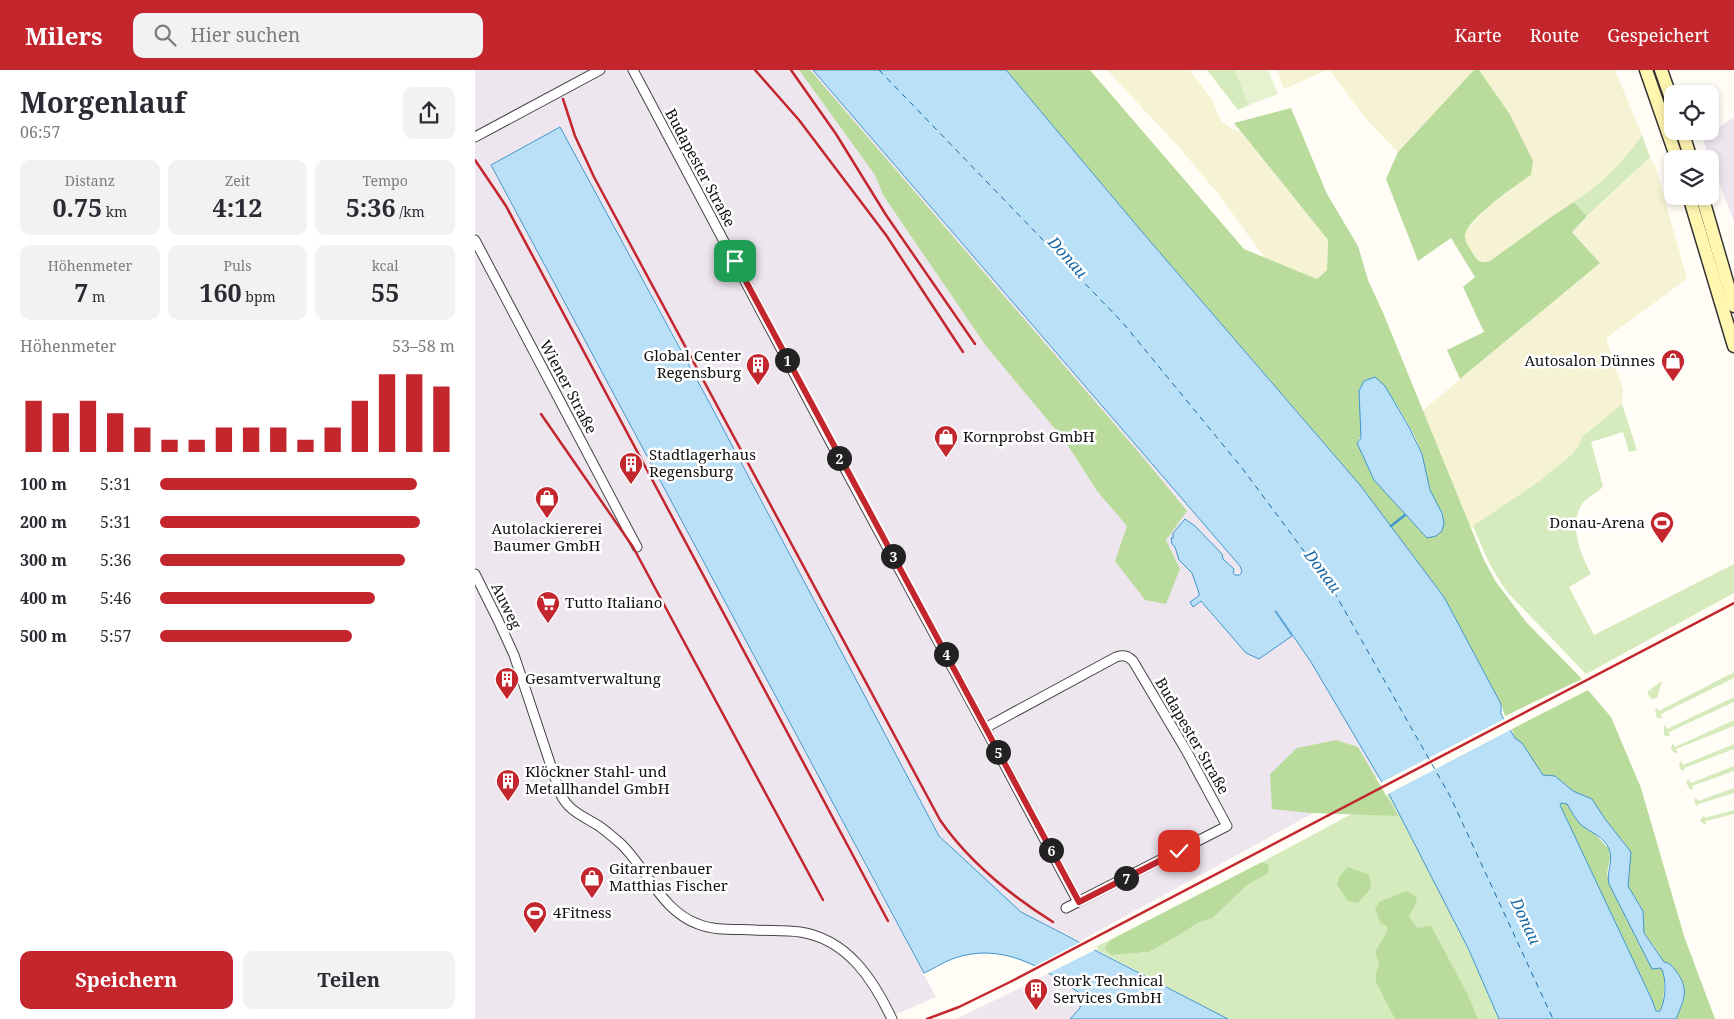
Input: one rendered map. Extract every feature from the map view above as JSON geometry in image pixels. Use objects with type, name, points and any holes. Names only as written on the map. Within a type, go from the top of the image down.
[{"type":"main road","points":[[1646,70],[1674,150]]},
{"type":"main road","points":[[1661,70],[1666,85]]},
{"type":"main road","points":[[1692,205],[1734,346]]},
{"type":"main road","points":[[1705,205],[1734,306]]},
{"type":"street","points":[[475,137],[600,70]]},
{"type":"street","name":"Budapester Straße","points":[[633,70],[1079,902]]},
{"type":"street","name":"Wiener Straße","points":[[475,240],[637,546]]},
{"type":"street","name":"Auweg","points":[[475,574],[512,650],[563,800],[575,813],[599,826],[625,848],[670,906],[683,917],[697,924],[714,928],[799,932],[813,935],[843,950],[866,973],[893,1019]]},
{"type":"street","name":"Budapester Straße","points":[[985,728],[1116,657],[1122,655],[1128,657],[1133,661],[1187,752],[1227,826],[1066,908]]},
{"type":"shaded area","points":[[475,70],[813,70],[1240,566],[1242,571],[1237,576],[1233,573],[1234,569],[1223,559],[1175,547],[1179,560],[1192,573],[1200,594],[1194,607],[1201,601],[1246,653],[1276,610],[1311,662],[1379,777],[1080,941],[1021,912],[939,836],[675,337],[560,128],[687,531],[936,997],[886,1019],[475,1019]]},
{"type":"shaded area","points":[[1107,70],[1190,70],[1212,100],[1221,121],[1232,129],[1240,131],[1328,240],[1327,271],[1317,279],[1265,258],[1215,190],[1176,144]]},
{"type":"shaded area","points":[[1277,70],[1327,70],[1284,89]]},
{"type":"shaded area","points":[[1329,70],[1474,70],[1398,152],[1367,120]]},
{"type":"shaded area","points":[[1479,70],[1615,70],[1642,135],[1614,171],[1589,193],[1551,217],[1490,261],[1482,263],[1476,260],[1465,240],[1465,233],[1484,210],[1531,175],[1509,113]]},
{"type":"shaded area","points":[[1734,117],[1734,221],[1719,182],[1719,150],[1707,150],[1703,140],[1719,140],[1719,127]]},
{"type":"shaded area","points":[[1650,157],[1656,168],[1664,197],[1664,205],[1666,205],[1687,279],[1606,338],[1623,390],[1622,404],[1583,436],[1578,447],[1571,455],[1541,480],[1471,528],[1422,411],[1600,263],[1572,231]]},
{"type":"shaded area","points":[[1050,973],[1081,994],[1080,1008],[1070,1019],[956,1019]]},
{"type":"green space","points":[[799,70],[810,70],[1187,511],[1166,540],[1180,569],[1166,604],[1145,600],[1115,561],[1127,526],[1097,491],[1065,441],[986,346],[883,195],[875,175]]},
{"type":"green space","points":[[1006,70],[1090,70],[1244,249],[1317,279],[1327,270],[1328,240],[1234,123],[1291,108],[1327,194],[1358,246],[1368,280],[1484,560],[1496,582],[1527,623],[1582,679],[1505,716],[1501,704],[1444,597],[1360,485],[1143,233]],"holes":[[[1385,386],[1419,445],[1429,488],[1441,514],[1442,531],[1357,443]]]},
{"type":"green space","points":[[1207,70],[1235,70],[1249,105],[1238,110]]},
{"type":"green space","points":[[1235,70],[1268,70],[1278,94],[1249,105]]},
{"type":"green space","points":[[1474,70],[1479,70],[1509,113],[1533,161],[1531,175],[1494,202],[1468,228],[1465,239],[1477,260],[1481,262],[1490,261],[1574,202],[1587,216],[1572,232],[1600,263],[1460,379],[1447,350],[1484,332],[1463,287],[1475,277],[1451,238],[1418,261],[1386,179],[1398,152]]},
{"type":"green space","points":[[1652,70],[1658,70],[1664,88],[1664,106]]},
{"type":"green space","points":[[1642,135],[1650,157],[1587,216],[1574,202],[1594,188],[1611,172]]},
{"type":"green space","points":[[1622,404],[1637,450],[1629,452],[1623,432],[1591,442],[1603,486],[1582,504],[1576,521],[1577,540],[1591,574],[1569,587],[1594,635],[1734,564],[1734,593],[1586,674],[1508,593],[1484,552],[1473,526],[1541,480],[1571,455],[1578,447],[1583,436]]},
{"type":"green space","points":[[1734,672],[1734,678],[1661,714],[1662,718],[1657,718],[1655,710],[1657,708],[1659,711]]},
{"type":"green space","points":[[1662,681],[1657,698],[1651,699],[1648,691]]},
{"type":"green space","points":[[1588,690],[1611,717],[1641,788],[1684,936],[1715,1019],[1676,1019],[1685,995],[1644,933],[1643,911],[1628,886],[1631,852],[1592,799],[1573,791],[1555,776],[1543,775],[1522,743],[1515,738],[1512,729]]},
{"type":"green space","points":[[1734,697],[1734,702],[1669,732],[1670,736],[1665,736],[1665,725],[1667,729]]},
{"type":"green space","points":[[1734,720],[1734,726],[1676,749],[1678,754],[1673,752],[1671,748],[1673,743],[1675,747]]},
{"type":"green space","points":[[1336,740],[1358,747],[1398,816],[1312,813],[1272,809],[1270,774],[1297,748]]},
{"type":"green space","points":[[1734,744],[1734,749],[1684,768],[1685,771],[1680,769],[1679,764],[1681,761],[1683,765]]},
{"type":"green space","points":[[1734,766],[1734,771],[1692,786],[1693,789],[1691,790],[1686,783],[1688,779],[1691,783]]},
{"type":"green space","points":[[1734,788],[1734,793],[1698,804],[1698,807],[1694,802],[1696,797],[1698,801]]},
{"type":"green space","points":[[1389,794],[1469,950],[1499,1019],[1228,1019],[1093,948],[1110,940],[1106,945],[1112,955],[1149,952],[1197,923],[1213,918],[1246,886],[1267,873],[1269,865],[1262,862]]},
{"type":"green space","points":[[1563,802],[1567,804],[1581,824],[1592,831],[1609,849],[1610,858],[1607,874],[1665,974],[1663,1003],[1660,1011],[1654,1009],[1652,1000],[1560,805]]},
{"type":"green space","points":[[1734,810],[1734,814],[1706,821],[1706,825],[1700,821],[1704,815],[1705,818]]},
{"type":"green space","points":[[1262,862],[1269,865],[1268,873],[1246,886],[1213,918],[1197,923],[1149,952],[1112,955],[1105,949],[1110,940]]},
{"type":"green space","points":[[1348,867],[1369,875],[1371,888],[1358,903],[1348,901],[1337,885],[1339,877]]},
{"type":"green space","points":[[1406,891],[1415,896],[1417,901],[1409,917],[1417,928],[1431,926],[1467,993],[1478,1019],[1395,1019],[1376,982],[1379,963],[1375,952],[1388,930],[1386,925],[1381,924],[1375,909],[1379,902]]},
{"type":"water","name":"Donau","points":[[813,70],[1006,70],[1143,233],[1360,485],[1444,597],[1501,704],[1501,714],[1515,738],[1522,743],[1543,775],[1555,776],[1573,791],[1592,799],[1631,852],[1628,886],[1643,911],[1644,933],[1664,962],[1672,966],[1676,971],[1683,984],[1683,1000],[1676,1019],[1499,1019],[1469,950],[1389,794],[1311,662],[1276,611],[1292,636],[1259,659],[1246,653],[1201,601],[1193,607],[1190,602],[1199,596],[1199,593],[1192,573],[1179,560],[1175,547],[1172,544],[1171,538],[1173,538],[1173,533],[1185,519],[1195,526],[1222,554],[1223,559],[1234,569],[1233,573],[1235,575],[1240,575],[1242,571],[1240,566]],"holes":[[[1561,803],[1567,804],[1580,824],[1604,841],[1609,849],[1611,858],[1608,875],[1609,884],[1652,969],[1661,968],[1663,972],[1665,989],[1664,1001],[1660,1011],[1656,1011],[1560,805]]]},
{"type":"water","points":[[560,127],[709,402],[939,836],[1021,912],[1228,1019],[1070,1019],[1080,1008],[1081,994],[1036,966],[1004,955],[970,954],[952,959],[924,973],[491,165]]},
{"type":"water","points":[[1375,377],[1385,386],[1422,454],[1430,490],[1442,513],[1444,523],[1442,531],[1436,536],[1427,538],[1374,480],[1357,443],[1361,438],[1359,391],[1364,381]]},
{"type":"pier","points":[[1506,718],[1512,729],[1386,795],[1380,783]]},
{"type":"pier","points":[[1084,940],[1099,948],[1047,974],[1033,967]]},
{"type":"waterway","points":[[1391,526],[1405,515]]},
{"type":"ferry route","points":[[879,70],[1123,323],[1242,468],[1333,590],[1450,796],[1553,1019]]},
{"type":"railway","points":[[755,70],[799,120],[886,235],[963,352]]},
{"type":"railway","points":[[791,70],[836,134],[886,215],[975,344]]},
{"type":"railway","points":[[563,99],[575,136],[594,177],[940,820],[964,850],[991,877],[1021,901],[1053,922]]},
{"type":"railway","points":[[475,160],[506,206],[888,921]]},
{"type":"railway","points":[[541,414],[633,547],[823,900]]},
{"type":"railway","points":[[927,1019],[959,1007],[1010,982],[1734,603]]},
{"type":"place","name":"Autosalon Dünnes","points":[[1673,382]]},
{"type":"place","name":"Global Center Regensburg","points":[[758,386]]},
{"type":"place","name":"Kornprobst GmbH","points":[[946,458]]},
{"type":"place","name":"Stadtlagerhaus Regensburg","points":[[631,485]]},
{"type":"place","name":"Autolackiererei Baumer GmbH","points":[[547,519]]},
{"type":"place","name":"Donau-Arena","points":[[1662,544]]},
{"type":"place","name":"Tutto Italiano","points":[[548,624]]},
{"type":"place","name":"Gesamtverwaltung","points":[[507,700]]},
{"type":"place","name":"Klöckner Stahl- und Metallhandel GmbH","points":[[508,802]]},
{"type":"place","name":"Gitarrenbauer Matthias Fischer","points":[[592,899]]},
{"type":"place","name":"4Fitness","points":[[535,934]]},
{"type":"place","name":"Stork Technical Services GmbH","points":[[1036,1011]]},
{"type":"route","points":[[735,261],[1079,902],[1179,851]]}]
